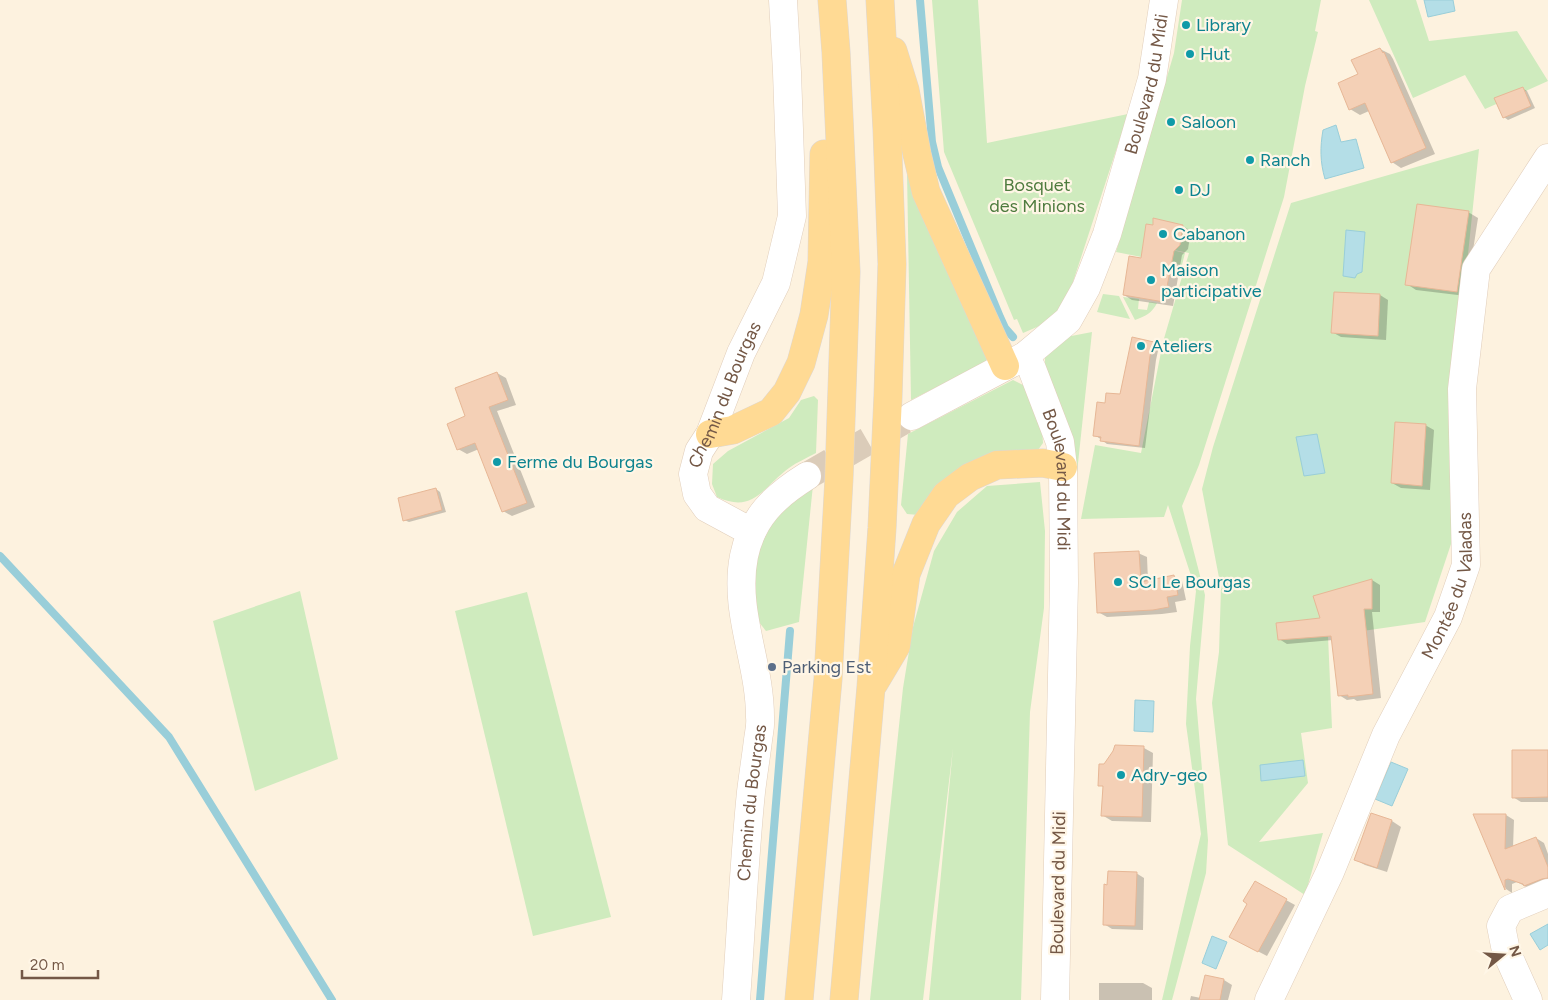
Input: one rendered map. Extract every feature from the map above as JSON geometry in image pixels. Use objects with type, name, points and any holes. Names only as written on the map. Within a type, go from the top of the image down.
[{"type":"main road","points":[[710,434],[733,430],[771,412],[787,392],[800,362],[814,315],[822,262],[826,0]]},
{"type":"main road","points":[[799,1000],[828,679],[846,272],[841,142],[832,0]]},
{"type":"main road","points":[[880,6],[905,90],[926,192],[1015,361]]},
{"type":"main road","points":[[844,1000],[872,687],[882,528],[892,264],[880,6]]},
{"type":"main road","points":[[872,687],[896,646],[906,574],[926,524],[946,495],[970,477],[998,465],[1043,463],[1063,467]]},
{"type":"street","name":"Chemin du Bourgas","points":[[736,1000],[751,792],[760,718],[756,677],[743,614],[741,588],[744,556],[752,530],[744,528],[708,508],[697,494],[693,474],[699,451],[710,434],[741,353],[776,283],[792,216],[783,0]]},
{"type":"street","name":"Boulevard du Midi","points":[[1055,1000],[1064,583],[1063,467],[1060,442],[1032,369],[1015,361],[1068,320],[1088,284],[1107,234],[1152,79],[1164,0]]},
{"type":"street","name":"Montée du Valadas","points":[[1269,1000],[1330,872],[1386,735],[1448,617],[1466,565],[1462,389],[1476,268],[1548,158]]},
{"type":"street","points":[[912,416],[1015,361]]},
{"type":"street","points":[[752,530],[766,508],[786,489],[807,476]]},
{"type":"street","points":[[1528,1000],[1506,951],[1501,926],[1510,909],[1548,893]]},
{"type":"green space","name":"Bosquet des Minions","points":[[932,0],[978,0],[987,143],[1128,114],[1071,288],[1057,315],[1023,333],[1017,319],[1014,320],[944,152]]},
{"type":"green space","points":[[1182,0],[1321,0],[1315,31],[1318,32],[1305,86],[1284,197],[1199,465],[1182,506],[1205,595],[1196,699],[1208,840],[1206,873],[1172,1000],[1162,1000],[1201,834],[1186,724],[1190,646],[1196,591],[1168,505],[1164,517],[1081,519],[1095,445],[1141,453],[1163,342],[1189,253],[1154,246],[1185,253],[1182,265],[1116,252],[1174,53]]},
{"type":"green space","points":[[1369,0],[1416,0],[1429,41],[1517,31],[1548,81],[1485,109],[1465,75],[1413,98]]},
{"type":"green space","points":[[1479,149],[1452,407],[1453,538],[1425,622],[1328,636],[1332,728],[1301,733],[1308,783],[1259,842],[1323,833],[1305,895],[1228,845],[1212,703],[1219,652],[1221,588],[1202,489],[1213,447],[1291,203]]},
{"type":"green space","points":[[907,172],[987,350],[986,362],[911,400]]},
{"type":"green space","points":[[1103,294],[1119,296],[1130,319],[1097,312]]},
{"type":"green space","points":[[1123,297],[1139,299],[1138,309],[1147,310],[1149,302],[1157,303],[1148,314],[1135,320]]},
{"type":"green space","points":[[1092,332],[1076,482],[1045,380],[1045,356],[1061,338]]},
{"type":"green space","points":[[1013,380],[1025,386],[1042,427],[1043,443],[1038,450],[919,515],[907,514],[901,505],[908,434]]},
{"type":"green space","points":[[814,396],[818,400],[816,453],[789,468],[765,490],[749,500],[740,502],[717,497],[712,484],[713,464],[728,451],[789,418],[801,400]]},
{"type":"green space","points":[[1040,482],[1045,531],[1044,608],[1030,712],[1021,1000],[929,1000],[953,748],[923,1000],[870,1000],[903,688],[913,627],[934,551],[957,512],[987,486]]},
{"type":"green space","points":[[813,485],[799,622],[766,631],[755,617],[753,561],[776,511]]},
{"type":"green space","points":[[300,591],[338,759],[255,791],[213,621]]},
{"type":"green space","points":[[527,592],[611,917],[533,936],[455,611]]},
{"type":"water","points":[[1424,0],[1453,0],[1455,11],[1428,17]]},
{"type":"water","points":[[1336,125],[1341,142],[1356,139],[1364,168],[1325,179],[1321,154],[1323,130]]},
{"type":"water","points":[[1346,230],[1365,232],[1362,272],[1357,274],[1355,278],[1343,276]]},
{"type":"water","points":[[1317,434],[1325,473],[1304,476],[1296,437]]},
{"type":"water","points":[[1135,700],[1154,701],[1153,732],[1134,731]]},
{"type":"water","points":[[1303,760],[1305,776],[1261,781],[1260,765]]},
{"type":"water","points":[[1391,762],[1408,769],[1392,806],[1375,799]]},
{"type":"water","points":[[1548,924],[1548,945],[1540,950],[1530,934]]},
{"type":"water","points":[[1212,936],[1227,942],[1216,969],[1202,963]]},
{"type":"building","points":[[1380,48],[1384,52],[1426,148],[1391,163],[1365,103],[1349,110],[1338,83],[1358,74],[1351,60]]},
{"type":"building","points":[[1523,87],[1531,106],[1503,118],[1494,98]]},
{"type":"building","points":[[1417,204],[1469,211],[1457,292],[1405,285]]},
{"type":"building","points":[[1153,218],[1183,225],[1180,245],[1174,251],[1164,302],[1123,295],[1129,256],[1141,258],[1146,224],[1153,225]]},
{"type":"building","points":[[1334,292],[1380,294],[1378,336],[1331,333]]},
{"type":"building","points":[[1132,337],[1154,342],[1150,356],[1139,446],[1100,441],[1101,437],[1093,436],[1097,402],[1105,403],[1106,393],[1120,394]]},
{"type":"building","points":[[497,372],[508,400],[489,407],[527,503],[502,512],[475,443],[457,450],[447,424],[465,416],[455,388]]},
{"type":"building","points":[[1395,422],[1426,424],[1422,486],[1391,483]]},
{"type":"building","points":[[436,488],[442,510],[403,521],[398,498]]},
{"type":"building","name":"SCI Le Bourgas","points":[[1139,551],[1141,582],[1174,575],[1178,595],[1167,597],[1169,607],[1153,610],[1097,613],[1094,553]]},
{"type":"building","points":[[1372,579],[1372,609],[1364,609],[1373,694],[1348,697],[1348,695],[1338,696],[1331,636],[1278,640],[1276,623],[1320,618],[1313,596]]},
{"type":"building","name":"Adry-geo","points":[[1115,745],[1144,746],[1142,817],[1101,816],[1103,786],[1098,786],[1099,764],[1104,764]]},
{"type":"building","points":[[1512,750],[1548,750],[1548,797],[1512,798]]},
{"type":"building","points":[[1371,813],[1392,820],[1377,868],[1354,860]]},
{"type":"building","points":[[1473,814],[1506,814],[1505,849],[1536,837],[1548,867],[1548,878],[1524,886],[1508,879],[1505,880],[1505,890]]},
{"type":"building","points":[[1108,871],[1137,872],[1135,926],[1103,925],[1104,884],[1107,885]]},
{"type":"building","points":[[1255,881],[1287,899],[1258,952],[1229,937],[1247,904],[1243,901]]},
{"type":"building","points":[[1205,975],[1224,979],[1220,1000],[1199,1000]]},
{"type":"waterway","points":[[920,0],[932,142],[938,167],[1000,317],[1005,328],[1013,337]]},
{"type":"waterway","points":[[0,556],[169,737],[332,1000]]},
{"type":"waterway","points":[[760,1000],[790,631]]},
{"type":"tunnel","points":[[807,476],[904,420]]},
{"type":"place","name":"Library","points":[[1186,25]]},
{"type":"place","name":"Hut","points":[[1190,54]]},
{"type":"place","name":"Saloon","points":[[1171,122]]},
{"type":"place","name":"Ranch","points":[[1250,160]]},
{"type":"place","name":"DJ","points":[[1179,190]]},
{"type":"place","name":"Cabanon","points":[[1163,234]]},
{"type":"place","name":"Maison participative","points":[[1151,280]]},
{"type":"place","name":"Ateliers","points":[[1141,346]]},
{"type":"place","name":"Ferme du Bourgas","points":[[497,462]]},
{"type":"place","name":"SCI Le Bourgas","points":[[1118,582]]},
{"type":"place","name":"Parking Est","points":[[772,667]]},
{"type":"place","name":"Adry-geo","points":[[1121,775]]}]
